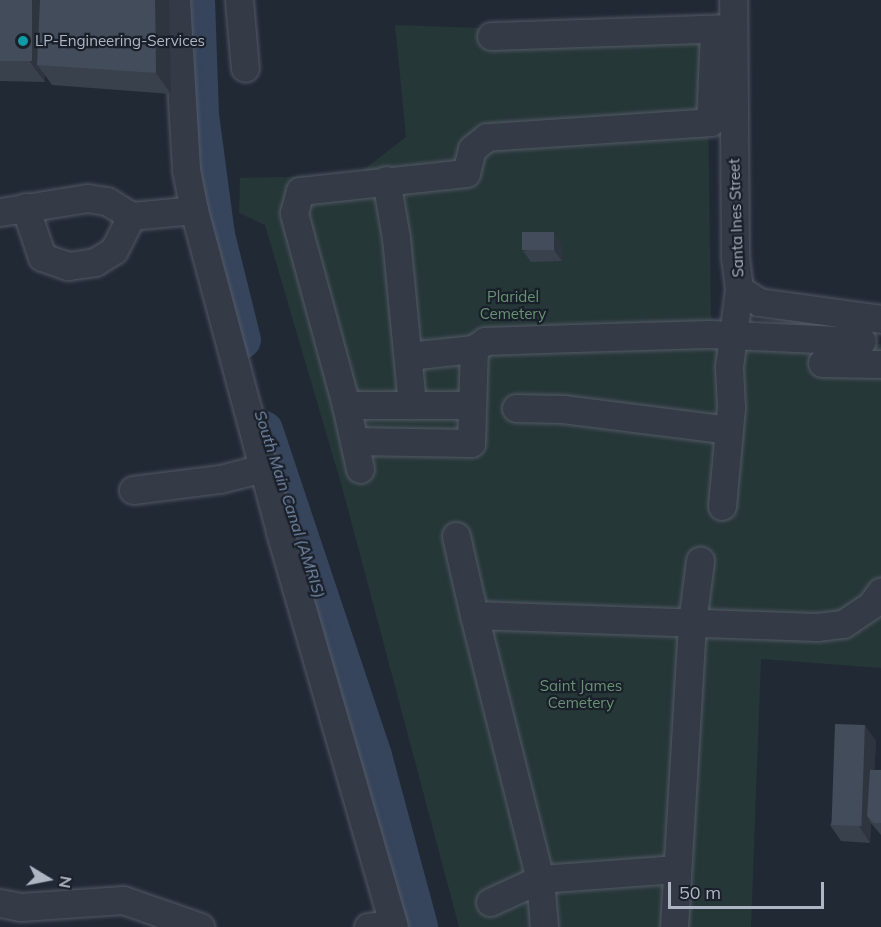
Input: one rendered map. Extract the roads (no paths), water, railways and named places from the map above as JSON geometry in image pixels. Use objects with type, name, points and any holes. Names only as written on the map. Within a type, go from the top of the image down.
[{"type":"street","points":[[176,0],[186,170],[194,210],[385,926]]},
{"type":"street","points":[[239,0],[245,68]]},
{"type":"street","name":"Santa Ines Street","points":[[733,0],[724,29],[735,258],[739,289],[759,302],[881,319]]},
{"type":"street","points":[[360,469],[356,441],[294,213],[294,200],[305,188],[466,173],[472,149],[487,137],[710,122],[724,29],[491,36]]},
{"type":"street","points":[[386,180],[412,405]]},
{"type":"street","points":[[131,216],[114,250],[95,262],[68,266],[42,257],[13,209],[87,198],[107,201],[131,216],[194,210]]},
{"type":"street","points":[[722,506],[729,430],[732,336],[739,289]]},
{"type":"street","points":[[408,356],[474,349],[485,341],[732,336],[862,341]]},
{"type":"street","points":[[356,441],[471,443],[474,436],[470,405],[474,349]]},
{"type":"street","points":[[822,363],[881,364]]},
{"type":"street","points":[[346,405],[470,405]]},
{"type":"street","points":[[516,408],[563,409],[729,430]]},
{"type":"street","points":[[133,490],[220,479],[263,468]]},
{"type":"street","points":[[456,536],[540,879],[544,927]]},
{"type":"street","points":[[674,927],[692,622],[700,561]]},
{"type":"street","points":[[474,615],[817,627],[843,624],[872,605],[881,591]]},
{"type":"street","points":[[490,902],[540,879],[677,869]]},
{"type":"street","points":[[0,903],[21,907],[123,900],[200,927]]},
{"type":"waterway","name":"South Main Canal (AMRIS)","points":[[196,0],[200,115],[216,235],[242,340]]},
{"type":"waterway","name":"South Main Canal (AMRIS)","points":[[264,430],[373,756],[419,927]]},
{"type":"place","name":"LP-Engineering-Services","points":[[23,41]]},
{"type":"park label","name":"Plaridel Cemetery","points":[[513,304]]},
{"type":"park label","name":"Saint James Cemetery","points":[[581,694]]}]
